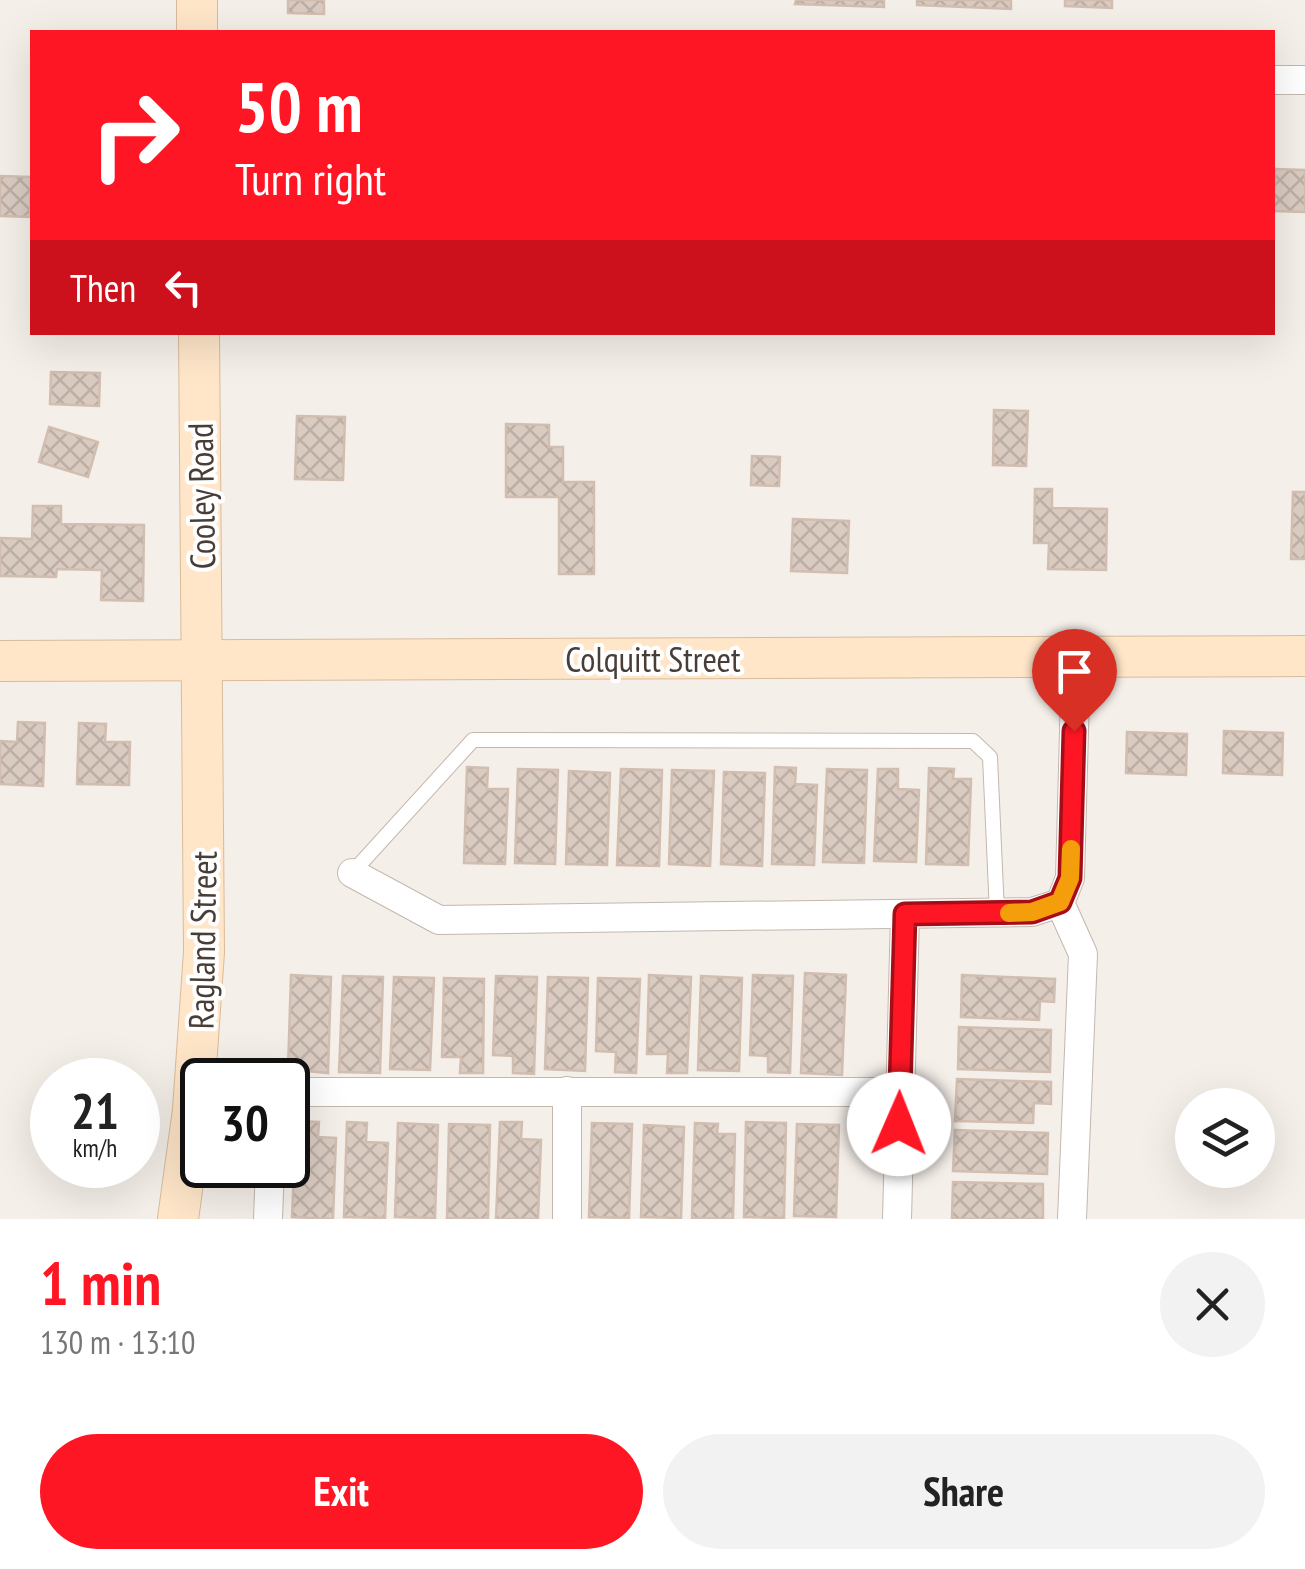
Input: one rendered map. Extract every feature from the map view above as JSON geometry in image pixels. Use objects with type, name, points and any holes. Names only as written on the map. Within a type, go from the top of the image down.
[{"type":"street","points":[[197,30],[198,0]]},
{"type":"street","points":[[1275,80],[1305,80]]},
{"type":"street","name":"Cooley Road","points":[[199,335],[203,660]]},
{"type":"street","name":"Colquitt Street","points":[[0,661],[1305,656]]},
{"type":"street","points":[[1072,1219],[1084,954],[1060,902],[1070,878],[1076,658]]},
{"type":"street","name":"Ragland Street","points":[[178,1219],[202,1012],[203,660]]},
{"type":"street","points":[[352,873],[439,920],[998,914],[1032,912],[1060,902]]},
{"type":"street","points":[[897,1219],[905,914]]},
{"type":"street","points":[[567,1091],[567,1219]]},
{"type":"street","points":[[310,1092],[900,1092]]},
{"type":"street","points":[[268,1219],[269,1188]]},
{"type":"lane","points":[[352,873],[473,740],[973,741],[990,758],[998,914]]},
{"type":"building","points":[[288,0],[324,0],[324,14],[288,13]]},
{"type":"building","points":[[796,0],[884,0],[884,7],[795,4]]},
{"type":"building","points":[[917,0],[1011,0],[1011,9],[917,5]]},
{"type":"building","points":[[1065,0],[1112,0],[1112,8],[1065,6]]},
{"type":"building","points":[[1275,169],[1305,170],[1305,212],[1275,211]]},
{"type":"building","points":[[0,176],[30,177],[30,217],[0,216]]},
{"type":"building","points":[[51,372],[100,373],[99,406],[50,404]]},
{"type":"building","points":[[994,410],[1028,411],[1026,466],[993,465]]},
{"type":"building","points":[[297,416],[345,417],[343,480],[295,479]]},
{"type":"building","points":[[506,424],[549,425],[549,447],[563,447],[563,482],[594,482],[594,574],[559,574],[559,497],[506,497]]},
{"type":"building","points":[[49,427],[98,442],[88,477],[39,462]]},
{"type":"building","points":[[752,456],[780,457],[779,486],[751,485]]},
{"type":"building","points":[[1035,489],[1052,489],[1052,508],[1107,509],[1106,570],[1048,569],[1049,543],[1034,543]]},
{"type":"building","points":[[1293,492],[1305,492],[1305,559],[1291,559]]},
{"type":"building","points":[[33,506],[61,506],[61,524],[144,525],[143,601],[101,600],[102,570],[57,569],[56,577],[0,576],[0,538],[32,539]]},
{"type":"building","points":[[793,519],[849,521],[847,573],[791,571]]},
{"type":"building","points":[[18,722],[45,723],[43,786],[0,784],[0,741],[17,742]]},
{"type":"building","points":[[79,723],[106,724],[105,742],[130,742],[129,785],[77,784]]},
{"type":"building","points":[[1224,731],[1283,733],[1282,775],[1223,773]]},
{"type":"building","points":[[1127,732],[1187,734],[1186,775],[1126,773]]},
{"type":"building","points":[[467,767],[488,768],[487,789],[508,789],[505,864],[464,863]]},
{"type":"building","points":[[775,767],[796,768],[795,784],[817,785],[814,865],[772,864]]},
{"type":"building","points":[[929,768],[954,769],[953,779],[971,779],[968,865],[926,864]]},
{"type":"building","points":[[518,769],[558,770],[555,864],[515,863]]},
{"type":"building","points":[[621,769],[662,770],[659,866],[617,865]]},
{"type":"building","points":[[827,769],[867,770],[864,863],[823,862]]},
{"type":"building","points":[[878,769],[898,769],[898,789],[919,790],[916,862],[874,861]]},
{"type":"building","points":[[672,770],[714,771],[710,866],[669,864]]},
{"type":"building","points":[[569,771],[610,773],[607,865],[566,864]]},
{"type":"building","points":[[724,772],[765,773],[762,866],[721,864]]},
{"type":"building","points":[[805,973],[846,975],[842,1075],[801,1073]]},
{"type":"building","points":[[291,975],[331,977],[328,1073],[310,1071],[310,1058],[288,1058]]},
{"type":"building","points":[[649,975],[691,977],[687,1073],[667,1073],[668,1054],[647,1054]]},
{"type":"building","points":[[753,975],[793,976],[790,1073],[768,1072],[768,1056],[750,1055]]},
{"type":"building","points":[[962,975],[1055,979],[1054,1002],[1040,1001],[1039,1020],[961,1017]]},
{"type":"building","points":[[343,976],[383,977],[380,1073],[339,1072]]},
{"type":"building","points":[[496,976],[537,977],[534,1074],[513,1073],[513,1056],[493,1055]]},
{"type":"building","points":[[701,976],[742,978],[739,1071],[698,1070]]},
{"type":"building","points":[[394,977],[434,978],[430,1070],[390,1069]]},
{"type":"building","points":[[548,977],[588,978],[585,1071],[545,1069]]},
{"type":"building","points":[[444,978],[484,979],[483,1073],[460,1073],[461,1057],[442,1057]]},
{"type":"building","points":[[598,978],[640,979],[636,1073],[615,1072],[616,1052],[596,1051]]},
{"type":"building","points":[[959,1027],[1051,1030],[1050,1072],[958,1069]]},
{"type":"building","points":[[957,1079],[1051,1082],[1051,1104],[1034,1103],[1033,1123],[955,1121]]},
{"type":"building","points":[[310,1122],[319,1122],[318,1137],[336,1138],[333,1219],[292,1217],[293,1188],[310,1188]]},
{"type":"building","points":[[347,1122],[367,1123],[366,1142],[388,1143],[385,1218],[344,1217]]},
{"type":"building","points":[[500,1122],[522,1122],[521,1139],[541,1140],[538,1219],[496,1219]]},
{"type":"building","points":[[746,1122],[786,1123],[784,1218],[744,1217]]},
{"type":"building","points":[[398,1123],[438,1125],[435,1218],[395,1217]]},
{"type":"building","points":[[592,1123],[632,1124],[629,1218],[589,1217]]},
{"type":"building","points":[[695,1123],[718,1124],[717,1134],[735,1134],[733,1219],[692,1218]]},
{"type":"building","points":[[449,1124],[490,1125],[488,1219],[447,1218]]},
{"type":"building","points":[[797,1124],[839,1125],[836,1217],[794,1216]]},
{"type":"building","points":[[644,1125],[684,1127],[681,1218],[641,1217]]},
{"type":"building","points":[[955,1130],[1048,1133],[1047,1174],[953,1171]]},
{"type":"building","points":[[953,1182],[1043,1184],[1043,1219],[952,1219]]},
{"type":"slow traffic","points":[[1009,913],[1032,912],[1060,902],[1070,878],[1071,849]]},
{"type":"route","points":[[899,1124],[905,914],[1032,912],[1060,902],[1070,878],[1074,731]]}]
